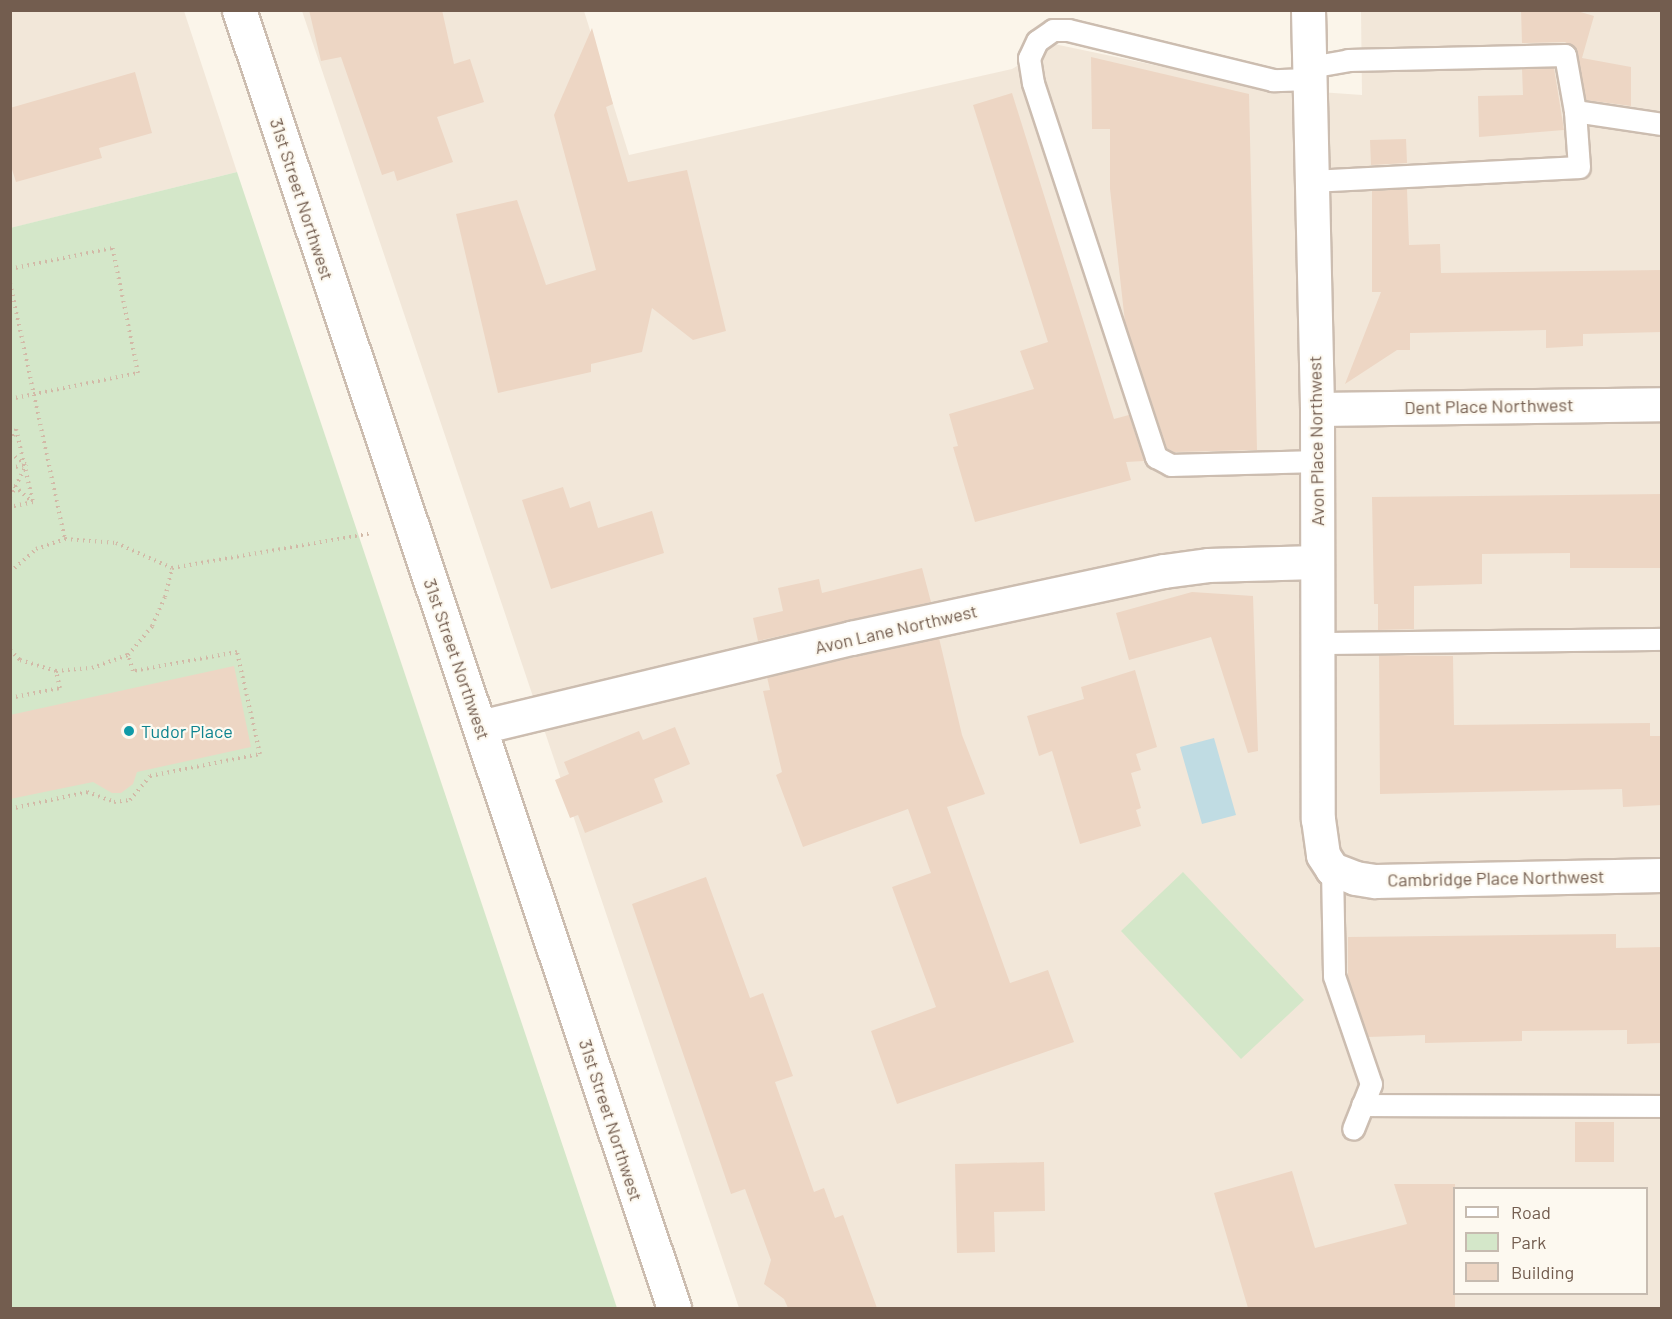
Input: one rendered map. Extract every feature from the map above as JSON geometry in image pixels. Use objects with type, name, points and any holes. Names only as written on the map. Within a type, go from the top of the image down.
[{"type":"street","name":"31st Street Northwest","points":[[239,10],[674,1308]]},
{"type":"street","name":"Avon Place Northwest","points":[[1308,10],[1317,409],[1318,819],[1323,855],[1332,869]]},
{"type":"street","name":"Dent Place Northwest","points":[[1317,409],[1662,404]]},
{"type":"street","name":"Avon Lane Northwest","points":[[480,727],[851,638],[1164,571],[1208,565],[1317,562]]},
{"type":"street","name":"Cambridge Place Northwest","points":[[1332,869],[1355,878],[1375,880],[1662,875]]},
{"type":"lane","points":[[1312,181],[1579,167],[1575,111],[1565,55],[1348,60],[1310,73],[1273,80],[1068,30],[1053,30],[1037,41],[1029,58],[1037,94],[1156,457],[1171,465],[1317,461]]},
{"type":"lane","points":[[1575,111],[1662,124]]},
{"type":"lane","points":[[1317,643],[1662,639]]},
{"type":"lane","points":[[1332,869],[1334,976],[1371,1084],[1353,1129]]},
{"type":"lane","points":[[1362,1105],[1662,1106]]},
{"type":"path","points":[[10,269],[112,247],[138,373],[10,399]]},
{"type":"path","points":[[10,283],[65,539]]},
{"type":"path","points":[[10,430],[16,429]]},
{"type":"path","points":[[10,441],[16,429]]},
{"type":"path","points":[[16,429],[33,502]]},
{"type":"path","points":[[10,453],[26,465]]},
{"type":"path","points":[[10,468],[26,465]]},
{"type":"path","points":[[10,496],[26,465]]},
{"type":"path","points":[[10,482],[33,502]]},
{"type":"path","points":[[10,507],[33,502]]},
{"type":"path","points":[[10,572],[36,549],[65,539],[99,539],[172,568],[411,526]]},
{"type":"path","points":[[10,650],[20,660],[56,671],[92,668],[128,655],[152,626],[165,597],[172,568]]},
{"type":"path","points":[[10,809],[87,792],[114,802],[130,800],[150,776],[260,754],[237,652],[133,672],[128,655]]},
{"type":"path","points":[[10,698],[60,688],[56,671]]},
{"type":"shaded area","points":[[10,11],[184,11],[237,172],[11,228]]},
{"type":"shaded area","points":[[302,11],[584,11],[629,155],[1012,69],[1054,44],[1264,88],[1362,95],[1361,11],[1661,11],[1661,1308],[739,1308]]},
{"type":"green space","points":[[237,172],[617,1308],[11,1308],[10,228]]},
{"type":"green space","points":[[1183,872],[1304,1000],[1241,1059],[1121,931]]},
{"type":"water","points":[[1214,738],[1236,815],[1202,824],[1180,747]]},
{"type":"building","points":[[309,10],[442,10],[454,64],[470,59],[484,102],[437,117],[453,162],[397,181],[394,171],[382,175],[341,57],[321,61]]},
{"type":"building","points":[[1521,10],[1574,10],[1594,16],[1582,58],[1631,67],[1631,106],[1586,100],[1575,48],[1565,42],[1522,43]]},
{"type":"building","points":[[592,28],[613,104],[606,107],[628,182],[687,170],[726,331],[693,340],[652,308],[642,352],[591,364],[591,372],[498,393],[456,214],[517,200],[546,285],[596,270],[554,115]]},
{"type":"building","points":[[1091,57],[1249,94],[1257,450],[1174,452],[1167,448],[1125,322],[1110,189],[1110,129],[1092,129]]},
{"type":"building","points":[[1554,68],[1564,130],[1479,137],[1478,96],[1523,95],[1522,69]]},
{"type":"building","points":[[135,72],[152,133],[99,148],[102,158],[16,182],[10,163],[10,108]]},
{"type":"building","points":[[1012,93],[1114,419],[1129,415],[1144,461],[1126,462],[1131,480],[975,522],[953,447],[958,446],[949,414],[1034,389],[1020,351],[1048,342],[973,105]]},
{"type":"building","points":[[1406,139],[1407,163],[1371,165],[1370,140]]},
{"type":"building","points":[[1407,189],[1409,245],[1440,244],[1441,273],[1662,270],[1662,332],[1583,334],[1583,346],[1546,348],[1546,330],[1410,333],[1410,350],[1397,350],[1345,384],[1381,292],[1372,292],[1372,191]]},
{"type":"building","points":[[563,487],[570,508],[590,501],[598,528],[652,511],[664,553],[551,589],[522,500]]},
{"type":"building","points":[[1662,494],[1662,568],[1570,568],[1570,553],[1482,554],[1482,584],[1414,586],[1414,629],[1378,630],[1378,604],[1374,604],[1372,497]]},
{"type":"building","points":[[922,568],[931,602],[758,641],[753,618],[783,611],[778,588],[819,579],[822,593]]},
{"type":"building","points":[[1192,592],[1253,596],[1258,751],[1248,753],[1211,637],[1129,660],[1116,613]]},
{"type":"building","points":[[939,638],[962,735],[985,794],[947,807],[1010,983],[1048,970],[1074,1042],[897,1104],[871,1031],[936,1007],[892,887],[931,873],[908,809],[803,847],[776,775],[782,772],[763,691],[770,690],[767,677]]},
{"type":"building","points":[[1379,655],[1453,656],[1454,725],[1650,723],[1650,736],[1662,736],[1662,805],[1623,807],[1622,789],[1380,794]]},
{"type":"building","name":"Tudor Place","points":[[234,666],[251,747],[137,772],[133,784],[121,793],[112,793],[93,782],[10,799],[10,715]]},
{"type":"building","points":[[1135,670],[1157,747],[1136,754],[1141,770],[1131,773],[1141,808],[1136,810],[1141,826],[1080,844],[1052,751],[1039,756],[1027,716],[1084,699],[1081,687]]},
{"type":"building","points":[[675,727],[690,764],[654,779],[663,802],[585,833],[578,815],[570,818],[555,780],[569,774],[564,762],[639,731],[643,740]]},
{"type":"building","points":[[706,877],[750,998],[763,993],[793,1076],[775,1082],[814,1192],[824,1188],[835,1218],[843,1215],[877,1308],[788,1308],[784,1299],[764,1284],[771,1260],[745,1189],[731,1194],[632,904]]},
{"type":"building","points":[[1616,934],[1616,948],[1662,947],[1662,1043],[1627,1044],[1627,1030],[1522,1031],[1522,1041],[1425,1043],[1425,1035],[1368,1037],[1348,977],[1348,937]]},
{"type":"building","points":[[1575,1122],[1614,1122],[1614,1162],[1575,1162]]},
{"type":"building","points":[[1044,1162],[1045,1211],[994,1212],[995,1252],[957,1253],[955,1164]]},
{"type":"building","points":[[1292,1171],[1315,1248],[1407,1224],[1394,1184],[1455,1184],[1453,1187],[1453,1295],[1455,1295],[1455,1308],[1248,1308],[1214,1193]]},
{"type":"place","name":"Tudor Place","points":[[129,731]]}]
